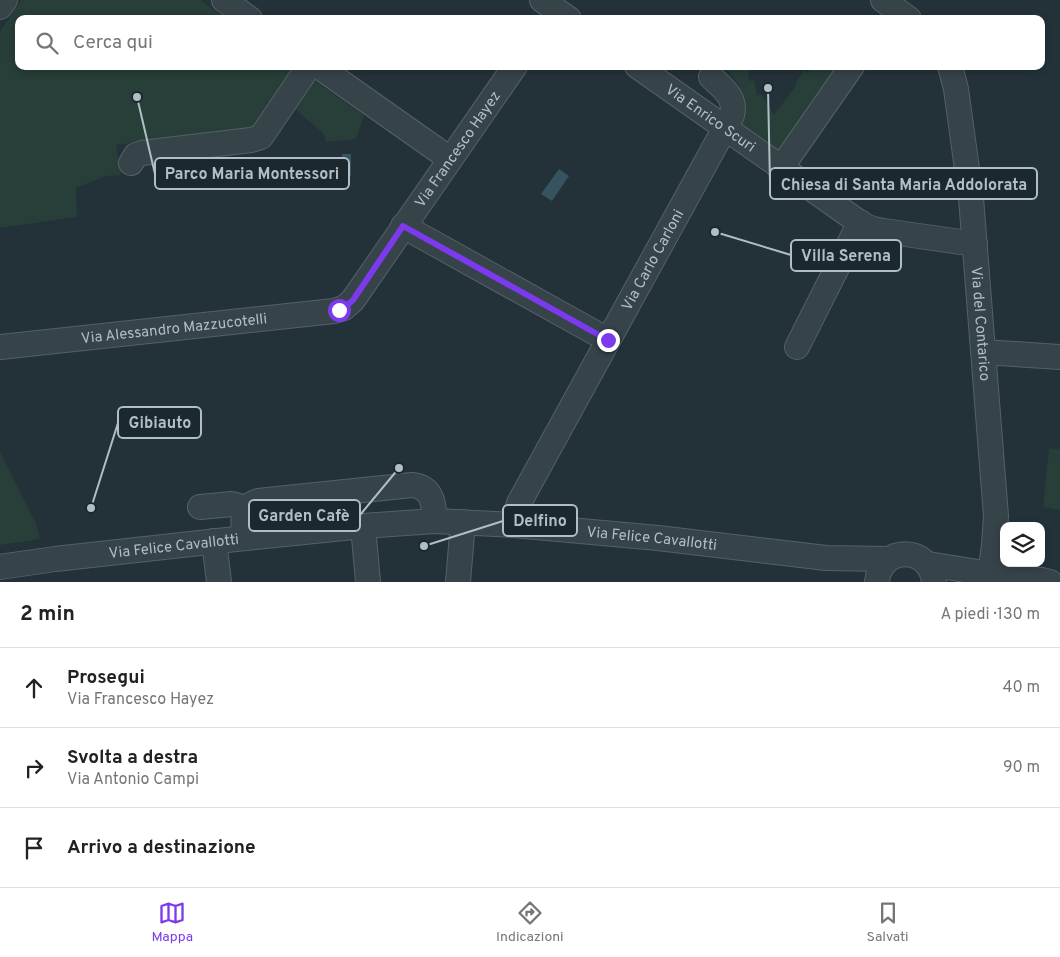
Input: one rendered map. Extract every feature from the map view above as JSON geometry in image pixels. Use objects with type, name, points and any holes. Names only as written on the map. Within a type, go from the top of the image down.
[{"type":"street","points":[[0,7],[4,0]]},
{"type":"street","points":[[224,0],[245,15]]},
{"type":"street","points":[[131,163],[136,155],[142,153],[251,140],[261,137],[306,70]]},
{"type":"street","points":[[324,70],[450,159]]},
{"type":"street","name":"Via Francesco Hayez","points":[[347,305],[353,300],[512,70]]},
{"type":"street","name":"Via Enrico Scuri","points":[[643,70],[868,227],[975,244]]},
{"type":"street","points":[[781,168],[849,70]]},
{"type":"street","name":"Via del Contarico","points":[[951,70],[956,89],[967,162],[996,516],[990,578]]},
{"type":"street","name":"Via Carlo Carloni","points":[[514,525],[515,514],[519,504],[732,115],[733,104],[727,93],[712,77]]},
{"type":"street","points":[[796,347],[860,222]]},
{"type":"street","points":[[403,226],[608,340]]},
{"type":"street","name":"Via Alessandro Mazzucotelli","points":[[0,347],[334,311],[347,305]]},
{"type":"street","points":[[983,352],[1060,357]]},
{"type":"street","points":[[245,538],[243,516],[250,504],[258,501],[412,485],[423,488],[431,497],[435,521]]},
{"type":"street","points":[[200,507],[232,504],[246,510]]},
{"type":"street","name":"Via Felice Cavallotti","points":[[0,567],[245,538],[435,521],[514,525],[670,539],[826,558],[889,559],[896,555],[911,554],[918,556],[931,573]]},
{"type":"street","points":[[458,582],[463,522]]},
{"type":"street","points":[[363,526],[368,582]]},
{"type":"street","points":[[214,542],[219,582]]},
{"type":"street","name":"Via Felice Cavallotti","points":[[826,558],[871,582]]},
{"type":"street","points":[[878,582],[880,571],[889,559]]},
{"type":"street","points":[[931,573],[1050,582]]},
{"type":"green space","points":[[21,0],[200,0],[221,15],[15,15],[15,70],[292,70],[254,127],[116,145],[121,175],[106,176],[76,188],[77,217],[0,228],[0,32]]},
{"type":"green space","points":[[727,70],[749,70],[748,81],[754,80],[757,95],[762,95],[774,115],[797,84],[796,82],[804,70],[808,73],[810,70],[834,70],[777,152],[739,126],[745,109],[743,94]]},
{"type":"green space","points":[[312,79],[364,115],[356,139],[326,142],[324,134],[295,109],[295,103]]},
{"type":"green space","points":[[1049,448],[1060,450],[1060,510],[1043,507]]},
{"type":"green space","points":[[0,451],[36,524],[40,539],[0,545]]},
{"type":"water","points":[[342,154],[351,154],[351,176],[342,177]]},
{"type":"water","points":[[559,169],[569,176],[552,201],[541,194]]},
{"type":"place","name":"Chiesa di Santa Maria Addolorata","points":[[768,88]]},
{"type":"place","name":"Parco Maria Montessori","points":[[137,97]]},
{"type":"place","name":"Villa Serena","points":[[715,232]]},
{"type":"place","name":"Garden Cafè","points":[[399,468]]},
{"type":"place","name":"Gibiauto","points":[[91,508]]},
{"type":"place","name":"Delfino","points":[[424,546]]},
{"type":"route","points":[[339,310],[353,300],[403,226],[608,340]]}]
